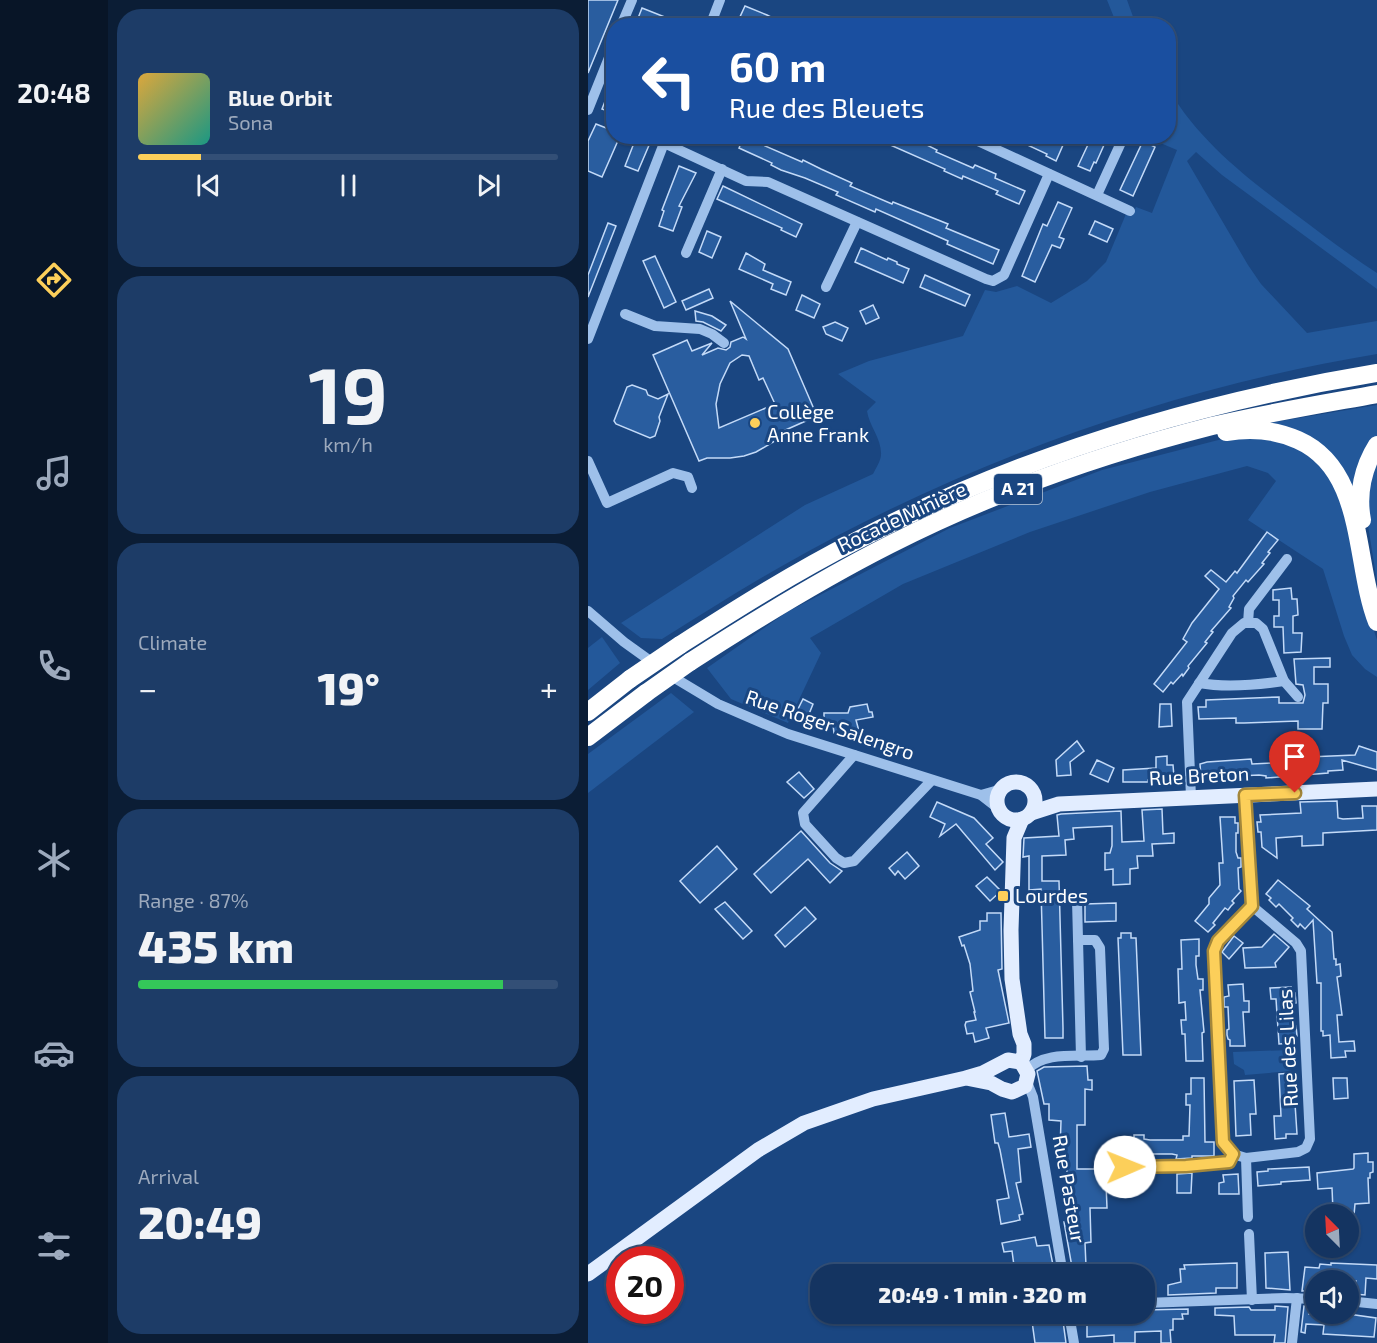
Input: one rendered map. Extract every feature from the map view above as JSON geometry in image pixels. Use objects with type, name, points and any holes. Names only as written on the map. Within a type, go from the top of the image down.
[{"type":"highway","name":"Rocade Minière","points":[[588,711],[680,645],[783,581],[923,508],[1016,469],[1102,438],[1177,415],[1303,385],[1377,373]]},
{"type":"highway","name":"Rocade Minière","points":[[588,737],[690,662],[771,610],[892,544],[1033,483],[1140,446],[1212,426],[1275,412],[1377,394]]},
{"type":"highway","points":[[1140,446],[1179,443],[1232,431],[1259,430],[1280,433],[1310,445],[1329,464],[1350,503],[1370,600],[1377,622]]},
{"type":"highway","points":[[1377,445],[1364,473],[1361,513],[1377,601]]},
{"type":"main road","points":[[1014,783],[1020,783],[1031,790],[1035,802],[1026,816],[1010,819],[1002,813],[998,795],[1002,789],[1014,783]]},
{"type":"main road","name":"Rue Breton","points":[[1026,816],[1059,804],[1377,789]]},
{"type":"main road","name":"Rue Breton","points":[[1031,790],[1059,804]]},
{"type":"main road","name":"Rue Pasteur","points":[[1002,813],[1014,838]]},
{"type":"main road","name":"Rue Pasteur","points":[[1025,1071],[1012,979],[1011,930],[1014,838],[1026,816]]},
{"type":"main road","points":[[1005,1089],[995,1076],[1001,1063],[1022,1039]]},
{"type":"main road","points":[[588,1274],[758,1150],[794,1128],[821,1116],[873,1099],[966,1078],[1013,1059],[1025,1071],[1021,1089],[1005,1089],[966,1078]]},
{"type":"street","points":[[624,18],[632,0]]},
{"type":"street","points":[[713,18],[720,0]]},
{"type":"street","points":[[588,110],[606,65]]},
{"type":"street","points":[[588,339],[663,144]]},
{"type":"street","points":[[673,144],[746,181],[768,182],[993,281],[1004,275],[1049,174]]},
{"type":"street","points":[[984,144],[1130,211]]},
{"type":"street","points":[[1097,195],[1120,144]]},
{"type":"street","points":[[686,253],[722,169]]},
{"type":"street","points":[[826,287],[857,222]]},
{"type":"street","points":[[625,314],[655,326],[700,329],[724,343]]},
{"type":"street","points":[[588,461],[607,503],[673,473],[688,477],[692,488]]},
{"type":"street","points":[[1248,623],[1249,609],[1287,559]]},
{"type":"street","name":"Rue Roger Salengro","points":[[588,611],[624,642],[690,689],[718,704],[788,734],[981,795],[1002,813]]},
{"type":"street","points":[[1191,797],[1187,702],[1232,633],[1244,623],[1256,623],[1263,630],[1284,681],[1298,697]]},
{"type":"street","points":[[1199,683],[1216,686],[1284,681]]},
{"type":"street","points":[[854,754],[803,813],[805,824],[836,858],[844,863],[854,861],[932,780]]},
{"type":"street","points":[[981,795],[1002,789]]},
{"type":"street","points":[[1245,795],[1252,906],[1218,941],[1214,951],[1223,1142],[1233,1154],[1246,1158],[1248,1217]]},
{"type":"street","points":[[1077,900],[1081,1057]]},
{"type":"street","name":"Rue des Lilas","points":[[1246,1158],[1298,1152],[1306,1148],[1311,1139],[1301,951],[1296,943],[1252,906]]},
{"type":"street","points":[[1022,1039],[1039,1055],[1048,1057],[1101,1055],[1104,1048],[1100,948],[1095,940],[1078,940]]},
{"type":"street","points":[[1025,1071],[1036,1062],[1048,1057]]},
{"type":"street","name":"Rue Pasteur","points":[[1025,1071],[1033,1097],[1061,1264]]},
{"type":"street","points":[[1005,1089],[1023,1098],[1034,1110]]},
{"type":"street","points":[[1125,1167],[1224,1163],[1229,1162],[1233,1154]]},
{"type":"street","points":[[1249,1234],[1252,1300]]},
{"type":"street","points":[[1292,1343],[1297,1298]]},
{"type":"street","points":[[1155,1303],[1305,1298]]},
{"type":"street","points":[[1359,1302],[1377,1304]]},
{"type":"street","points":[[1071,1324],[1074,1343]]},
{"type":"shaded area","points":[[1107,0],[1127,0],[1133,18],[1114,18]]},
{"type":"shaded area","points":[[1176,101],[1210,143],[1242,173],[1325,237],[1377,273],[1377,289],[1222,175],[1196,152],[1187,161],[1261,284],[1307,333],[1377,321],[1377,354],[1222,387],[1070,434],[996,462],[852,528],[767,575],[662,639],[641,638],[621,623],[805,505],[873,474],[880,459],[881,449],[867,411],[876,402],[838,374],[869,361],[963,336],[985,290],[996,292],[1017,286],[1051,303],[1087,281],[1106,262],[1126,214],[1132,216],[1136,207],[1152,213],[1177,150],[1163,144],[1176,144]]},
{"type":"shaded area","points":[[1377,405],[1377,439],[1358,493],[1345,481],[1263,424]]},
{"type":"shaded area","points":[[1277,436],[1311,451],[1335,483],[1351,527],[1366,606],[1377,640],[1377,677],[1365,669],[1352,655],[1323,569],[1248,520],[1276,481],[1268,473],[1247,466],[1150,492],[1030,532],[903,584],[810,638],[821,653],[788,723],[731,699],[707,668],[787,612],[950,528],[1102,470],[1230,437]]},
{"type":"shaded area","points":[[1377,451],[1377,582],[1366,513],[1374,456]]},
{"type":"shaded area","points":[[602,637],[620,663],[588,690],[588,648]]},
{"type":"shaded area","points":[[671,693],[694,712],[588,793],[588,754]]},
{"type":"shaded area","points":[[1289,1050],[1291,1071],[1245,1075],[1244,1070],[1234,1064],[1233,1052]]},
{"type":"building","points":[[588,0],[618,0],[611,18],[606,18],[606,29],[588,73]]},
{"type":"building","points":[[745,6],[773,18],[739,18]]},
{"type":"building","points":[[642,8],[667,18],[638,18]]},
{"type":"building","points":[[606,99],[606,110],[602,109]]},
{"type":"building","points":[[596,124],[606,128],[606,144],[616,144],[602,177],[588,171],[588,141]]},
{"type":"building","points":[[634,144],[650,144],[638,171],[625,166]]},
{"type":"building","points":[[741,144],[766,144],[765,146],[802,162],[803,160],[852,183],[850,186],[948,224],[946,228],[999,250],[993,264],[876,209],[875,212],[836,195],[838,192],[781,170],[771,165],[772,163],[739,148]]},
{"type":"building","points":[[888,144],[925,144],[937,150],[936,152],[973,168],[975,165],[996,174],[995,178],[1025,191],[1019,204],[996,194],[998,191],[963,176],[962,179],[944,171],[945,169]]},
{"type":"building","points":[[1025,144],[1063,145],[1056,161],[1046,156],[1047,154]]},
{"type":"building","points":[[1088,144],[1104,144],[1090,171],[1078,166]]},
{"type":"building","points":[[1142,144],[1155,147],[1133,196],[1120,190]]},
{"type":"building","points":[[679,166],[696,173],[679,206],[682,207],[673,231],[659,226],[664,211],[662,210]]},
{"type":"building","points":[[723,186],[802,224],[796,237],[781,230],[782,228],[717,199]]},
{"type":"building","points":[[1058,202],[1072,208],[1059,237],[1064,239],[1060,248],[1052,245],[1035,282],[1022,276],[1043,224],[1047,226]]},
{"type":"building","points":[[1095,221],[1113,229],[1107,242],[1089,234]]},
{"type":"building","points":[[608,223],[616,226],[588,297],[588,275]]},
{"type":"building","points":[[707,231],[721,237],[712,258],[699,252]]},
{"type":"building","points":[[861,248],[909,269],[903,283],[855,262]]},
{"type":"building","points":[[746,253],[765,264],[763,270],[791,282],[786,295],[771,289],[773,284],[739,269]]},
{"type":"building","points":[[655,256],[676,302],[664,308],[643,261]]},
{"type":"building","points":[[925,275],[970,295],[965,306],[920,287]]},
{"type":"building","points":[[709,289],[713,298],[686,310],[682,301]]},
{"type":"building","points":[[802,295],[820,304],[814,318],[796,310]]},
{"type":"building","points":[[730,301],[788,349],[817,416],[781,432],[782,435],[775,441],[756,452],[744,456],[707,458],[699,461],[653,355],[687,340],[692,351],[712,343],[702,355],[718,348],[726,350],[730,347],[731,342],[743,337],[746,339]],"holes":[[[742,355],[749,356],[759,380],[763,378],[775,404],[719,428],[716,404],[720,384],[730,363]]]},
{"type":"building","points":[[873,305],[879,318],[866,324],[860,311]]},
{"type":"building","points":[[695,311],[712,316],[726,325],[721,331],[696,321]]},
{"type":"building","points":[[835,322],[848,328],[842,341],[826,334],[823,327]]},
{"type":"building","points":[[632,385],[646,390],[648,395],[658,399],[668,394],[655,436],[650,438],[616,424],[614,421],[627,387]]},
{"type":"building","points":[[1267,532],[1278,540],[1268,552],[1270,553],[1262,563],[1264,564],[1233,596],[1229,607],[1231,608],[1211,631],[1213,632],[1205,642],[1207,643],[1188,666],[1183,676],[1182,674],[1173,684],[1171,682],[1163,692],[1154,684],[1187,642],[1183,639],[1192,623],[1219,589],[1205,576],[1211,570],[1226,582],[1235,571],[1237,573]]},
{"type":"building","points":[[1291,588],[1292,599],[1297,599],[1298,615],[1293,616],[1293,633],[1302,633],[1301,652],[1284,653],[1283,627],[1274,627],[1274,616],[1279,616],[1279,600],[1273,600],[1273,590]]},
{"type":"building","points":[[1330,658],[1330,667],[1314,667],[1314,684],[1328,684],[1328,703],[1323,703],[1322,729],[1298,729],[1298,721],[1236,723],[1236,718],[1199,719],[1198,707],[1206,707],[1206,700],[1279,697],[1279,703],[1303,703],[1305,695],[1303,685],[1296,684],[1294,659]]},
{"type":"building","points":[[803,699],[813,704],[807,719],[796,713]]},
{"type":"building","points":[[867,704],[873,717],[856,720],[859,731],[834,733],[833,725],[824,725],[824,713],[848,713],[850,707]]},
{"type":"building","points":[[1160,704],[1171,704],[1172,726],[1159,727]]},
{"type":"building","points":[[1077,741],[1084,751],[1070,762],[1071,775],[1057,776],[1056,760]]},
{"type":"building","points":[[1359,746],[1377,752],[1377,770],[1342,760],[1343,770],[1328,771],[1328,773],[1266,778],[1266,776],[1259,775],[1226,779],[1220,775],[1201,777],[1200,764],[1207,762],[1251,759],[1252,764],[1273,763],[1273,758],[1295,758],[1295,753],[1308,752],[1308,757],[1355,755]]},
{"type":"building","points":[[1167,756],[1167,765],[1173,765],[1174,777],[1156,778],[1148,782],[1123,782],[1123,770],[1156,768],[1156,757]]},
{"type":"building","points":[[1097,760],[1114,768],[1108,782],[1090,774]]},
{"type":"building","points":[[799,772],[814,789],[804,798],[787,782]]},
{"type":"building","points":[[1337,801],[1338,818],[1343,819],[1363,818],[1362,806],[1377,806],[1377,830],[1323,833],[1323,845],[1302,846],[1302,836],[1276,838],[1277,858],[1262,847],[1261,832],[1258,832],[1257,822],[1261,822],[1260,815],[1301,813],[1300,802]]},
{"type":"building","points":[[937,802],[974,818],[993,838],[986,844],[1003,862],[995,870],[956,824],[940,836],[945,824],[930,817]]},
{"type":"building","points":[[1162,809],[1163,834],[1174,833],[1174,843],[1152,844],[1153,856],[1137,856],[1138,868],[1130,869],[1130,884],[1113,885],[1113,869],[1105,870],[1105,853],[1110,853],[1112,846],[1112,826],[1073,828],[1074,839],[1065,840],[1066,855],[1042,856],[1042,881],[1059,881],[1063,1028],[1063,1038],[1045,1038],[1041,889],[1029,890],[1029,856],[1023,857],[1024,838],[1059,836],[1057,815],[1121,811],[1122,842],[1144,841],[1142,810]]},
{"type":"building","points":[[1220,817],[1235,817],[1235,823],[1238,823],[1236,852],[1238,858],[1241,858],[1241,867],[1238,868],[1241,891],[1232,901],[1234,903],[1228,910],[1225,908],[1208,932],[1195,921],[1209,904],[1209,898],[1220,885],[1219,863],[1223,863]]},
{"type":"building","points":[[801,831],[830,863],[842,871],[830,883],[808,859],[771,893],[754,874]]},
{"type":"building","points":[[717,846],[737,869],[700,903],[680,881]]},
{"type":"building","points":[[907,852],[919,866],[905,879],[898,871],[895,875],[889,868]]},
{"type":"building","points":[[987,877],[1001,891],[990,901],[976,886]]},
{"type":"building","points":[[1278,880],[1310,906],[1307,909],[1332,932],[1334,959],[1336,959],[1336,965],[1340,964],[1341,976],[1337,977],[1342,1015],[1337,1015],[1339,1042],[1354,1041],[1355,1051],[1345,1051],[1346,1057],[1331,1058],[1330,1035],[1323,1036],[1323,1031],[1321,1031],[1321,983],[1317,983],[1313,920],[1305,929],[1300,924],[1298,927],[1291,920],[1293,918],[1279,904],[1276,907],[1269,900],[1271,898],[1266,894]]},
{"type":"building","points":[[725,902],[752,931],[743,939],[715,909]]},
{"type":"building","points":[[1116,903],[1116,921],[1085,922],[1085,904]]},
{"type":"building","points":[[805,907],[816,919],[785,947],[775,935]]},
{"type":"building","points":[[987,913],[1001,913],[1002,969],[998,970],[1009,1023],[986,1028],[989,1038],[975,1042],[973,1033],[967,1034],[965,1025],[966,1022],[976,1020],[970,992],[973,991],[970,964],[959,937],[980,930],[980,921],[987,921]]},
{"type":"building","points":[[1121,933],[1131,933],[1131,938],[1136,938],[1141,1055],[1123,1055],[1118,938],[1121,938]]},
{"type":"building","points":[[1274,934],[1289,947],[1275,963],[1276,967],[1245,968],[1243,948],[1262,947]]},
{"type":"building","points":[[1234,936],[1243,943],[1229,959],[1222,952]]},
{"type":"building","points":[[1199,939],[1199,956],[1196,956],[1196,965],[1198,979],[1203,979],[1203,990],[1200,990],[1204,1032],[1202,1033],[1203,1061],[1186,1061],[1185,1034],[1182,1034],[1181,1020],[1186,1020],[1185,1002],[1179,1003],[1178,969],[1182,969],[1181,940]]},
{"type":"building","points":[[1243,984],[1244,1001],[1249,1001],[1249,1012],[1243,1012],[1245,1046],[1230,1046],[1227,1035],[1228,1007],[1224,1007],[1224,997],[1229,996],[1228,985]]},
{"type":"building","points":[[1291,987],[1291,993],[1295,993],[1296,1003],[1292,1004],[1293,1026],[1296,1026],[1297,1036],[1294,1037],[1294,1043],[1279,1044],[1276,999],[1271,999],[1270,988]]},
{"type":"building","points":[[1087,1066],[1088,1080],[1092,1080],[1092,1090],[1085,1089],[1085,1125],[1077,1125],[1077,1169],[1114,1169],[1114,1183],[1106,1183],[1107,1208],[1090,1208],[1091,1242],[1085,1243],[1086,1264],[1071,1264],[1064,1222],[1071,1222],[1070,1189],[1067,1189],[1067,1155],[1061,1155],[1060,1150],[1061,1121],[1049,1120],[1049,1104],[1044,1104],[1037,1071],[1044,1067]]},
{"type":"building","points":[[1293,1073],[1297,1134],[1286,1134],[1286,1138],[1275,1139],[1274,1116],[1281,1116],[1279,1074]]},
{"type":"building","points":[[1191,1078],[1204,1078],[1205,1142],[1214,1142],[1214,1156],[1176,1159],[1177,1155],[1172,1154],[1130,1154],[1130,1139],[1134,1139],[1134,1135],[1144,1135],[1144,1139],[1150,1140],[1183,1140],[1183,1136],[1189,1136],[1190,1105],[1186,1105],[1186,1094],[1191,1094]]},
{"type":"building","points":[[1333,1078],[1347,1078],[1348,1098],[1334,1099]]},
{"type":"building","points":[[1254,1080],[1256,1114],[1250,1114],[1251,1135],[1236,1136],[1234,1081]]},
{"type":"building","points":[[1005,1113],[1009,1137],[1029,1134],[1031,1147],[1018,1149],[1021,1182],[1016,1183],[1023,1214],[1019,1215],[1020,1220],[1001,1224],[997,1200],[1009,1198],[1000,1150],[998,1143],[995,1143],[991,1115]]},
{"type":"building","points":[[1368,1153],[1368,1162],[1373,1162],[1373,1172],[1368,1178],[1369,1203],[1333,1204],[1332,1188],[1318,1189],[1317,1173],[1353,1169],[1354,1154]]},
{"type":"building","points":[[1309,1167],[1310,1180],[1258,1186],[1257,1172],[1268,1171],[1268,1169]]},
{"type":"building","points":[[1192,1173],[1191,1193],[1177,1193],[1177,1174]]},
{"type":"building","points":[[1238,1174],[1239,1194],[1219,1194],[1219,1183],[1224,1182],[1223,1175]]},
{"type":"building","points":[[1035,1237],[1037,1246],[1049,1245],[1053,1264],[1014,1264],[1012,1251],[1004,1252],[1002,1243]]},
{"type":"building","points":[[1288,1252],[1290,1290],[1266,1288],[1265,1253]]},
{"type":"building","points":[[1237,1263],[1237,1288],[1216,1288],[1216,1293],[1168,1295],[1168,1285],[1181,1282],[1180,1269],[1185,1269],[1184,1265]]},
{"type":"building","points":[[1331,1263],[1377,1265],[1377,1279],[1366,1278],[1365,1295],[1359,1294],[1359,1270],[1305,1270],[1305,1291],[1302,1291],[1305,1267],[1319,1268],[1320,1264],[1331,1265]]},
{"type":"building","points":[[1275,1306],[1288,1307],[1285,1343],[1274,1343],[1275,1335],[1235,1335],[1234,1316],[1215,1315],[1215,1308],[1249,1307],[1251,1310],[1275,1310]]},
{"type":"building","points":[[1304,1306],[1305,1306],[1305,1333],[1301,1332]]},
{"type":"building","points":[[1188,1309],[1188,1314],[1182,1314],[1183,1319],[1173,1319],[1173,1330],[1170,1330],[1171,1343],[1161,1343],[1161,1331],[1135,1332],[1135,1343],[1114,1343],[1114,1335],[1087,1337],[1087,1325],[1083,1325],[1155,1324],[1155,1310]]},
{"type":"building","points":[[1359,1316],[1376,1318],[1374,1337],[1323,1334],[1324,1325],[1306,1324],[1359,1324]]},
{"type":"building","points":[[1032,1324],[1063,1324],[1066,1343],[1035,1343]]},
{"type":"place","name":"Collège Anne Frank","points":[[755,423]]},
{"type":"place","name":"Lourdes","points":[[1003,896]]},
{"type":"route","points":[[1125,1167],[1186,1166],[1229,1162],[1233,1154],[1223,1142],[1214,951],[1218,941],[1252,906],[1245,795],[1295,793]]}]
